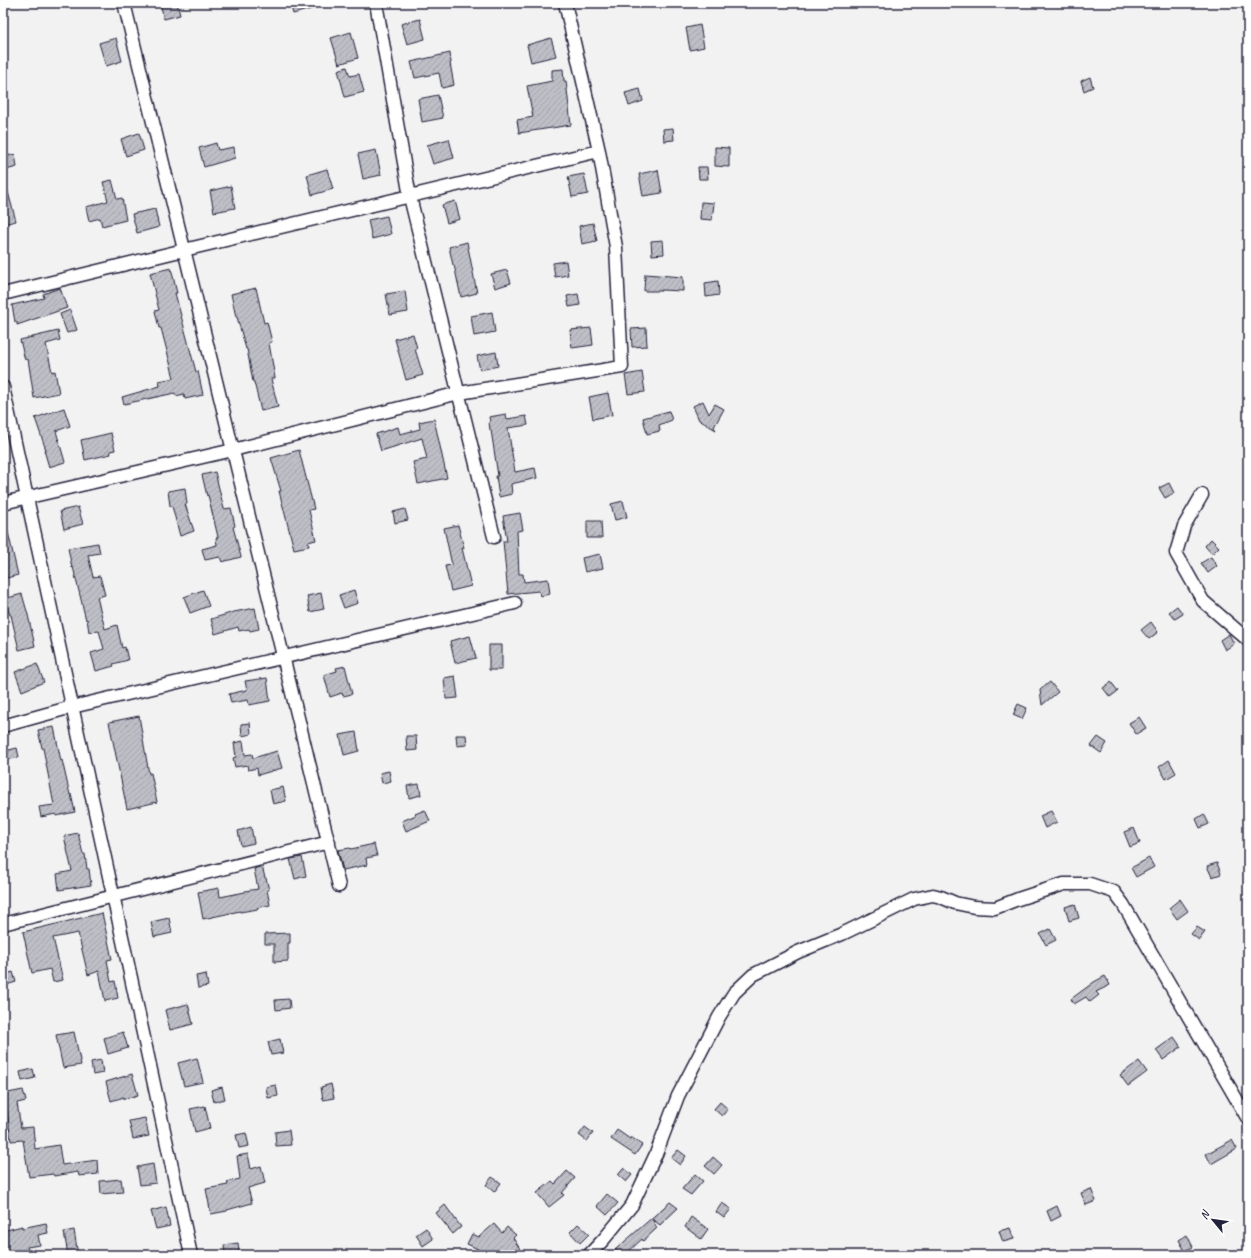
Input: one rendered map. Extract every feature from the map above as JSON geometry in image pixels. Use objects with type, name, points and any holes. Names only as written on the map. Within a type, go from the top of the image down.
[{"type":"street","points":[[124,3],[339,886]]},
{"type":"street","points":[[376,3],[410,196],[494,537]]},
{"type":"street","points":[[3,503],[233,450],[459,393],[622,368],[616,247],[599,151],[564,3]]},
{"type":"street","points":[[3,294],[599,151]]},
{"type":"street","points":[[3,387],[191,1255]]},
{"type":"street","points":[[1202,495],[1184,526],[1176,552],[1204,601],[1248,640]]},
{"type":"street","points":[[3,726],[72,707],[283,656],[515,603]]},
{"type":"street","points":[[3,924],[329,842]]},
{"type":"street","points":[[589,1255],[632,1205],[656,1154],[678,1096],[719,1017],[734,993],[753,975],[798,952],[842,934],[914,899],[926,896],[933,895],[955,903],[974,907],[995,908],[1064,884],[1090,884],[1114,892],[1123,904],[1248,1119]]},
{"type":"building","points":[[160,3],[177,3],[180,15],[164,19]]},
{"type":"building","points":[[290,3],[322,3],[322,6],[293,14]]},
{"type":"building","points":[[420,19],[425,39],[407,44],[401,24]]},
{"type":"building","points":[[700,25],[704,47],[690,50],[686,28]]},
{"type":"building","points":[[351,32],[358,58],[339,64],[331,38]]},
{"type":"building","points":[[116,38],[122,61],[106,66],[99,43]]},
{"type":"building","points":[[551,38],[556,56],[531,62],[527,45]]},
{"type":"building","points":[[450,53],[450,63],[454,85],[442,88],[439,73],[415,78],[411,62]]},
{"type":"building","points":[[347,67],[350,76],[359,74],[364,92],[345,97],[338,70]]},
{"type":"building","points":[[563,69],[564,81],[566,81],[571,125],[519,133],[517,120],[533,117],[527,86],[552,81],[552,70]]},
{"type":"building","points":[[1090,77],[1093,87],[1084,91],[1081,81]]},
{"type":"building","points":[[640,89],[643,101],[629,106],[625,93]]},
{"type":"building","points":[[438,95],[443,118],[422,122],[418,99]]},
{"type":"building","points":[[673,128],[674,140],[664,141],[663,129]]},
{"type":"building","points":[[139,133],[144,150],[126,156],[121,139]]},
{"type":"building","points":[[449,139],[454,158],[433,164],[427,145]]},
{"type":"building","points":[[216,143],[218,150],[234,147],[235,158],[204,167],[199,148]]},
{"type":"building","points":[[715,147],[729,148],[729,167],[715,166]]},
{"type":"building","points":[[376,150],[381,175],[363,179],[358,154]]},
{"type":"building","points":[[15,154],[17,167],[6,170],[3,157]]},
{"type":"building","points":[[698,167],[707,167],[708,179],[699,179]]},
{"type":"building","points":[[327,169],[333,189],[312,195],[307,175]]},
{"type":"building","points":[[658,170],[662,193],[643,196],[639,174]]},
{"type":"building","points":[[584,174],[588,194],[572,197],[568,177]]},
{"type":"building","points":[[112,180],[117,199],[122,198],[126,220],[102,226],[100,218],[89,221],[86,207],[108,201],[103,182]]},
{"type":"building","points":[[3,185],[6,185],[16,221],[3,224]]},
{"type":"building","points":[[231,186],[235,208],[214,212],[210,191]]},
{"type":"building","points":[[455,201],[460,219],[447,223],[442,205]]},
{"type":"building","points":[[701,202],[714,203],[712,220],[700,219]]},
{"type":"building","points":[[155,209],[159,227],[137,233],[132,214]]},
{"type":"building","points":[[387,216],[391,234],[372,239],[368,220]]},
{"type":"building","points":[[593,223],[597,241],[582,244],[579,226]]},
{"type":"building","points":[[663,240],[664,254],[652,255],[651,241]]},
{"type":"building","points":[[467,242],[477,293],[461,297],[449,247]]},
{"type":"building","points":[[566,261],[568,275],[555,277],[553,263]]},
{"type":"building","points":[[171,268],[177,293],[175,293],[196,372],[198,371],[203,395],[185,399],[184,394],[176,396],[175,393],[124,404],[122,397],[160,386],[159,381],[174,378],[155,311],[159,310],[150,273]]},
{"type":"building","points":[[507,270],[511,283],[495,288],[491,274]]},
{"type":"building","points":[[645,274],[683,277],[683,291],[644,291]]},
{"type":"building","points":[[718,281],[719,295],[706,297],[705,283]]},
{"type":"building","points":[[60,288],[67,308],[17,325],[17,322],[15,322],[12,305],[44,298],[43,294]]},
{"type":"building","points":[[256,288],[264,323],[267,322],[272,342],[269,343],[275,378],[271,379],[278,407],[261,411],[253,382],[247,349],[236,317],[231,294]]},
{"type":"building","points":[[405,291],[408,312],[390,315],[386,294]]},
{"type":"building","points":[[578,294],[580,305],[569,307],[567,296]]},
{"type":"building","points":[[70,310],[77,330],[67,333],[60,314]]},
{"type":"building","points":[[492,312],[495,332],[474,336],[471,316]]},
{"type":"building","points":[[591,328],[593,345],[572,348],[570,330]]},
{"type":"building","points":[[646,328],[647,346],[632,347],[631,329]]},
{"type":"building","points":[[58,331],[60,340],[46,344],[52,372],[55,371],[59,393],[34,398],[28,359],[25,360],[20,340]]},
{"type":"building","points":[[413,334],[417,348],[415,349],[423,375],[406,380],[395,339]]},
{"type":"building","points":[[496,352],[498,366],[480,370],[477,356]]},
{"type":"building","points":[[642,372],[645,392],[628,394],[625,375]]},
{"type":"building","points":[[608,393],[612,415],[593,419],[589,397]]},
{"type":"building","points":[[703,401],[709,414],[715,404],[724,409],[714,427],[716,430],[699,420],[693,406]]},
{"type":"building","points":[[64,408],[70,426],[56,431],[65,462],[49,467],[44,450],[46,450],[35,418]]},
{"type":"building","points":[[669,411],[672,420],[659,425],[660,431],[647,434],[643,418]]},
{"type":"building","points":[[506,414],[507,419],[526,416],[528,425],[508,428],[515,472],[535,468],[537,478],[511,484],[512,494],[499,497],[496,476],[498,476],[489,417]]},
{"type":"building","points":[[434,419],[447,478],[418,484],[413,462],[427,459],[422,438],[381,451],[376,434],[398,427],[400,434],[420,429],[419,422]]},
{"type":"building","points":[[111,433],[115,450],[110,451],[111,454],[85,460],[81,440]]},
{"type":"building","points":[[299,450],[314,509],[309,510],[316,540],[308,542],[309,546],[294,549],[279,491],[281,491],[271,458]]},
{"type":"building","points":[[215,472],[224,509],[231,508],[235,526],[233,527],[241,557],[222,562],[220,557],[205,560],[202,549],[217,545],[216,538],[218,537],[202,475]]},
{"type":"building","points":[[1169,483],[1174,493],[1165,498],[1159,488]]},
{"type":"building","points":[[185,488],[187,504],[185,504],[194,531],[180,536],[172,506],[170,506],[168,491]]},
{"type":"building","points":[[623,501],[627,517],[615,520],[611,504]]},
{"type":"building","points":[[78,507],[83,524],[64,529],[60,511]]},
{"type":"building","points":[[405,509],[408,520],[395,523],[393,512]]},
{"type":"building","points":[[520,513],[523,530],[517,531],[519,574],[523,574],[524,582],[548,579],[550,594],[540,596],[539,591],[508,594],[503,541],[507,541],[503,516]]},
{"type":"building","points":[[587,521],[601,521],[602,538],[587,538]]},
{"type":"building","points":[[458,525],[471,586],[451,591],[445,566],[452,565],[444,528]]},
{"type":"building","points":[[7,528],[18,575],[3,579],[3,529]]},
{"type":"building","points":[[1211,539],[1219,547],[1212,554],[1205,546]]},
{"type":"building","points":[[98,543],[100,553],[88,555],[93,577],[100,576],[105,595],[97,597],[105,629],[117,625],[122,648],[125,647],[128,660],[96,671],[91,653],[104,649],[99,631],[89,632],[87,619],[86,620],[68,548]]},
{"type":"building","points":[[600,554],[603,568],[585,572],[582,558]]},
{"type":"building","points":[[1211,557],[1217,566],[1208,573],[1201,563]]},
{"type":"building","points":[[203,590],[209,606],[190,613],[184,597]]},
{"type":"building","points":[[354,590],[358,603],[344,608],[339,595]]},
{"type":"building","points":[[321,593],[324,609],[310,612],[307,596]]},
{"type":"building","points":[[22,594],[35,646],[19,650],[11,615],[4,599]]},
{"type":"building","points":[[1177,606],[1183,614],[1175,619],[1169,612]]},
{"type":"building","points":[[255,608],[259,629],[239,631],[238,627],[215,634],[211,619],[234,612]]},
{"type":"building","points":[[1151,622],[1158,632],[1149,639],[1141,630]]},
{"type":"building","points":[[1229,634],[1234,644],[1225,650],[1220,640]]},
{"type":"building","points":[[470,636],[476,658],[455,663],[450,641]]},
{"type":"building","points":[[489,645],[502,645],[502,670],[489,670]]},
{"type":"building","points":[[37,664],[44,682],[22,691],[15,672]]},
{"type":"building","points":[[345,666],[352,694],[343,696],[342,693],[330,697],[324,675],[337,671],[336,668]]},
{"type":"building","points":[[455,676],[458,698],[446,699],[444,678]]},
{"type":"building","points":[[267,678],[270,701],[249,705],[248,700],[231,703],[229,694],[247,690],[245,681]]},
{"type":"building","points":[[1050,682],[1058,692],[1042,705],[1040,690]]},
{"type":"building","points":[[1111,682],[1118,691],[1110,697],[1103,688]]},
{"type":"building","points":[[1018,704],[1027,708],[1022,719],[1013,715]]},
{"type":"building","points":[[139,716],[149,774],[151,773],[157,802],[127,809],[109,722]]},
{"type":"building","points":[[1139,717],[1146,728],[1136,734],[1129,723]]},
{"type":"building","points":[[250,723],[251,734],[242,736],[241,724]]},
{"type":"building","points":[[54,727],[61,761],[62,760],[75,812],[41,817],[39,807],[54,805],[38,730]]},
{"type":"building","points":[[356,732],[359,751],[344,755],[340,735]]},
{"type":"building","points":[[456,735],[466,735],[467,745],[457,746]]},
{"type":"building","points":[[406,736],[416,736],[417,750],[407,751]]},
{"type":"building","points":[[1098,737],[1107,743],[1101,753],[1091,746]]},
{"type":"building","points":[[243,741],[245,755],[252,754],[253,758],[277,751],[282,768],[258,775],[257,768],[248,770],[247,765],[235,767],[233,758],[236,757],[234,743]]},
{"type":"building","points":[[17,748],[19,757],[7,760],[5,751]]},
{"type":"building","points":[[1169,760],[1176,773],[1166,779],[1159,767]]},
{"type":"building","points":[[389,771],[391,781],[382,783],[380,773]]},
{"type":"building","points":[[419,784],[421,795],[409,798],[407,786]]},
{"type":"building","points":[[283,787],[286,801],[273,804],[270,790]]},
{"type":"building","points":[[425,810],[430,821],[406,831],[402,821]]},
{"type":"building","points":[[1051,811],[1057,822],[1045,828],[1040,816]]},
{"type":"building","points":[[1204,814],[1209,824],[1200,828],[1196,819]]},
{"type":"building","points":[[251,827],[254,843],[241,846],[238,831]]},
{"type":"building","points":[[1134,828],[1140,843],[1130,847],[1124,832]]},
{"type":"building","points":[[78,833],[83,854],[85,854],[87,869],[89,869],[91,885],[59,890],[57,874],[72,871],[64,836]]},
{"type":"building","points":[[374,844],[377,856],[366,858],[367,865],[343,870],[338,850]]},
{"type":"building","points":[[302,857],[306,876],[295,879],[290,859]]},
{"type":"building","points":[[1149,858],[1154,867],[1136,877],[1131,868]]},
{"type":"building","points":[[1217,863],[1221,874],[1212,877],[1207,866]]},
{"type":"building","points":[[262,866],[269,890],[267,890],[270,905],[257,908],[258,909],[240,911],[203,919],[198,892],[219,888],[220,897],[258,889],[254,869]]},
{"type":"building","points":[[1180,899],[1188,911],[1177,919],[1169,908]]},
{"type":"building","points":[[1075,904],[1079,918],[1069,921],[1065,907]]},
{"type":"building","points":[[102,913],[112,959],[107,960],[111,982],[115,981],[118,998],[105,1001],[99,971],[88,975],[78,933],[53,938],[63,980],[53,982],[50,969],[32,973],[23,932]]},
{"type":"building","points":[[169,918],[172,933],[154,937],[151,922]]},
{"type":"building","points":[[1197,927],[1205,932],[1199,940],[1191,934]]},
{"type":"building","points":[[1050,929],[1056,940],[1046,945],[1040,934]]},
{"type":"building","points":[[290,933],[290,943],[288,943],[288,961],[274,962],[274,944],[265,944],[265,934]]},
{"type":"building","points":[[13,972],[16,982],[3,986],[3,975]]},
{"type":"building","points":[[206,974],[208,986],[198,988],[196,976]]},
{"type":"building","points":[[1105,976],[1110,985],[1096,992],[1099,995],[1090,1002],[1086,997],[1074,1004],[1071,999]]},
{"type":"building","points":[[289,999],[290,1008],[276,1010],[275,1000]]},
{"type":"building","points":[[188,1004],[193,1024],[170,1030],[165,1010]]},
{"type":"building","points":[[74,1032],[81,1065],[63,1068],[56,1035]]},
{"type":"building","points":[[123,1032],[128,1048],[108,1054],[104,1038]]},
{"type":"building","points":[[1174,1037],[1181,1047],[1163,1060],[1156,1050]]},
{"type":"building","points":[[280,1039],[283,1053],[271,1055],[268,1042]]},
{"type":"building","points":[[197,1058],[203,1082],[184,1086],[178,1063]]},
{"type":"building","points":[[101,1060],[103,1073],[93,1075],[91,1062]]},
{"type":"building","points":[[1139,1061],[1147,1072],[1128,1086],[1120,1075]]},
{"type":"building","points":[[33,1069],[35,1078],[22,1081],[20,1072]]},
{"type":"building","points":[[132,1074],[138,1095],[111,1101],[106,1082]]},
{"type":"building","points":[[331,1084],[334,1098],[323,1100],[321,1087]]},
{"type":"building","points":[[276,1085],[278,1096],[268,1098],[266,1087]]},
{"type":"building","points":[[222,1087],[225,1099],[214,1102],[211,1090]]},
{"type":"building","points":[[23,1090],[26,1101],[17,1103],[21,1128],[33,1127],[35,1149],[59,1145],[62,1165],[97,1160],[98,1174],[79,1176],[78,1172],[54,1176],[53,1174],[29,1177],[23,1140],[11,1141],[7,1109],[3,1109],[3,1094]]},
{"type":"building","points":[[720,1102],[728,1109],[722,1116],[714,1109]]},
{"type":"building","points":[[205,1106],[210,1128],[195,1132],[190,1109]]},
{"type":"building","points":[[145,1118],[149,1136],[133,1139],[129,1121]]},
{"type":"building","points":[[585,1127],[593,1133],[587,1141],[579,1135]]},
{"type":"building","points":[[289,1130],[291,1145],[276,1146],[275,1132]]},
{"type":"building","points":[[617,1130],[630,1139],[631,1137],[642,1145],[635,1155],[611,1139]]},
{"type":"building","points":[[246,1133],[249,1146],[239,1148],[236,1135]]},
{"type":"building","points":[[1232,1140],[1237,1149],[1211,1164],[1206,1154]]},
{"type":"building","points":[[678,1150],[686,1156],[680,1165],[671,1158]]},
{"type":"building","points":[[248,1154],[251,1169],[261,1166],[265,1183],[248,1188],[252,1203],[227,1211],[211,1214],[206,1189],[228,1185],[227,1182],[240,1179],[237,1156]]},
{"type":"building","points":[[713,1157],[722,1165],[714,1174],[705,1166]]},
{"type":"building","points":[[153,1164],[156,1183],[140,1185],[137,1167]]},
{"type":"building","points":[[624,1168],[632,1175],[626,1182],[618,1175]]},
{"type":"building","points":[[567,1171],[575,1178],[562,1193],[564,1195],[549,1207],[537,1193],[552,1181],[555,1184]]},
{"type":"building","points":[[695,1174],[703,1181],[691,1195],[682,1189]]},
{"type":"building","points":[[492,1177],[501,1183],[494,1192],[486,1185]]},
{"type":"building","points":[[121,1179],[123,1192],[101,1194],[100,1181]]},
{"type":"building","points":[[1091,1189],[1096,1201],[1086,1205],[1081,1193]]},
{"type":"building","points":[[607,1194],[618,1203],[607,1215],[597,1206]]},
{"type":"building","points":[[670,1202],[678,1208],[660,1225],[652,1219],[657,1228],[643,1241],[642,1239],[625,1255],[620,1255],[615,1250]]},
{"type":"building","points":[[722,1203],[731,1209],[724,1218],[716,1212]]},
{"type":"building","points":[[445,1205],[461,1227],[453,1234],[436,1213]]},
{"type":"building","points":[[1057,1206],[1061,1216],[1051,1221],[1047,1211]]},
{"type":"building","points":[[166,1207],[170,1226],[156,1229],[151,1211]]},
{"type":"building","points":[[691,1217],[708,1229],[701,1239],[685,1227]]},
{"type":"building","points":[[46,1223],[48,1233],[38,1235],[40,1245],[27,1247],[29,1255],[3,1255],[3,1231],[22,1226],[22,1228]]},
{"type":"building","points":[[494,1224],[502,1233],[507,1227],[516,1235],[513,1238],[524,1255],[471,1255],[478,1249],[467,1244],[472,1234],[479,1237]]},
{"type":"building","points":[[578,1224],[589,1234],[580,1243],[570,1232]]},
{"type":"building","points":[[426,1228],[433,1239],[423,1246],[416,1235]]},
{"type":"building","points":[[1010,1228],[1014,1239],[1003,1242],[999,1231]]},
{"type":"building","points":[[74,1230],[78,1255],[68,1255],[64,1232]]},
{"type":"building","points":[[1187,1235],[1193,1247],[1185,1251],[1179,1240]]},
{"type":"building","points":[[238,1243],[239,1252],[225,1254],[224,1245]]}]
